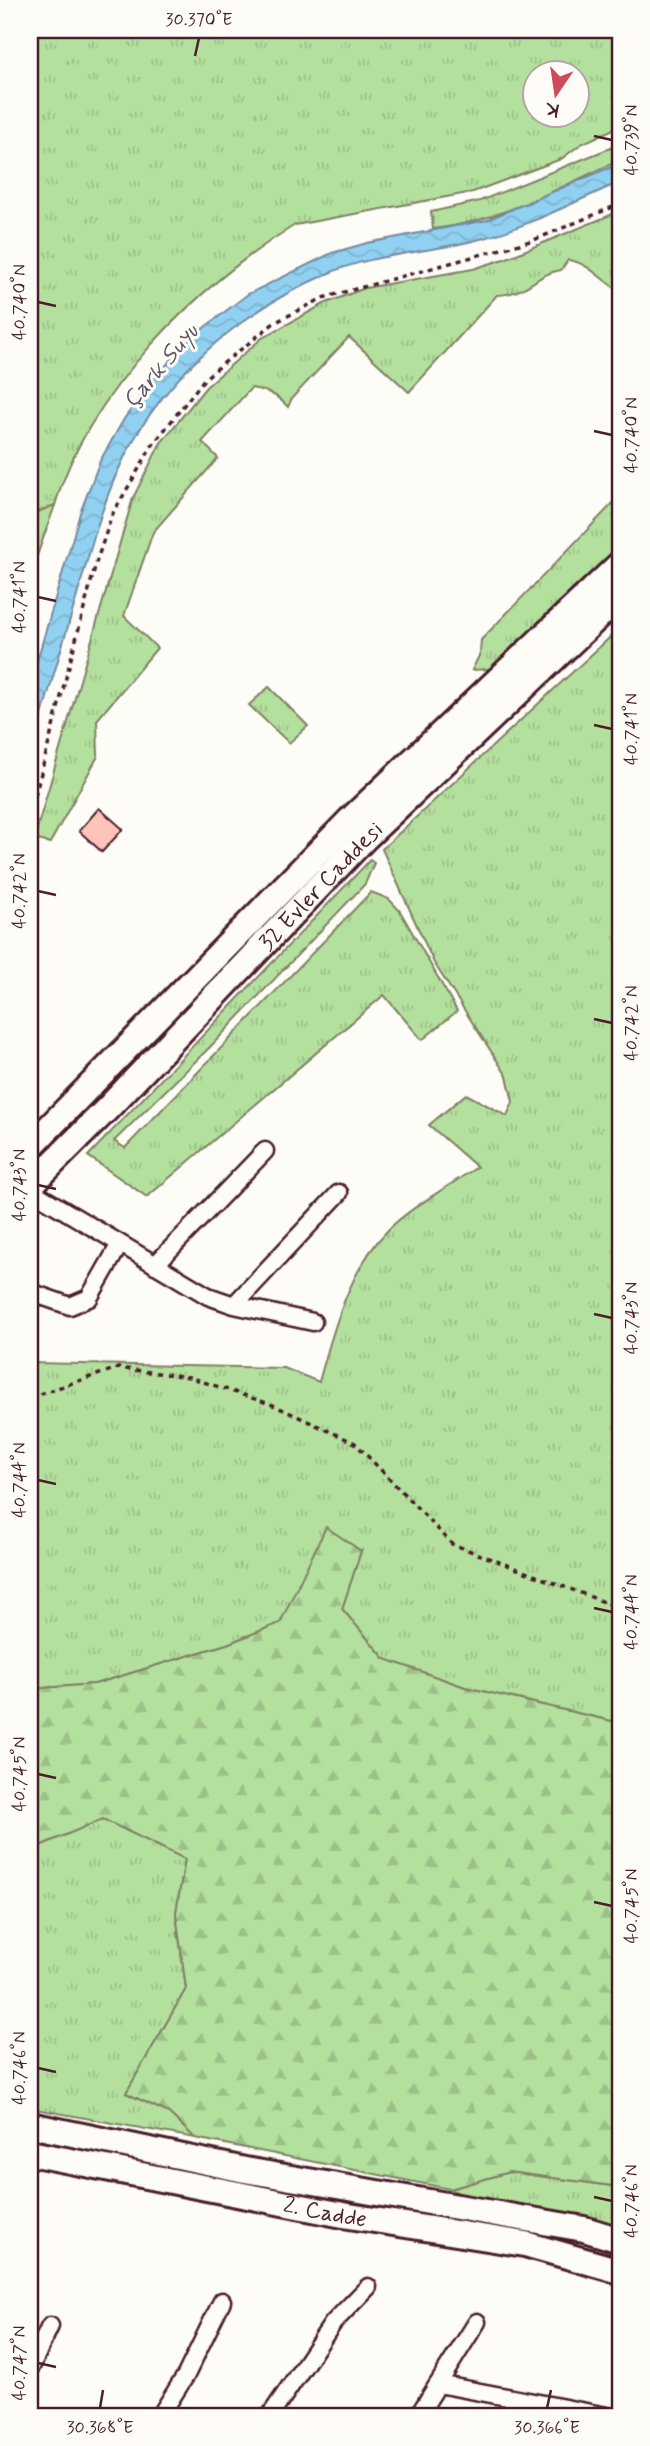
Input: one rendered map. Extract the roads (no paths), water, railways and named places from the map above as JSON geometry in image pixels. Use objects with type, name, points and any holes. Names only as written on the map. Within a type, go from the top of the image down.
[{"type":"main road","name":"32 Evler Caddesi","points":[[30,1147],[350,820],[620,564]]},
{"type":"main road","name":"32 Evler Caddesi","points":[[30,1188],[366,837],[620,596]]},
{"type":"main road","name":"2. Cadde","points":[[30,2126],[245,2170],[584,2229],[620,2240]]},
{"type":"main road","name":"2. Cadde","points":[[30,2153],[343,2215],[525,2244],[620,2271]]},
{"type":"street","points":[[155,1265],[265,1151]]},
{"type":"street","points":[[30,1188],[208,1296],[234,1305],[313,1322]]},
{"type":"street","points":[[234,1305],[339,1193]]},
{"type":"street","points":[[30,1292],[70,1306],[89,1298],[120,1244]]},
{"type":"street","points":[[270,2416],[333,2323],[368,2287]]},
{"type":"street","points":[[160,2416],[186,2375],[222,2301]]},
{"type":"street","points":[[418,2416],[477,2322]]},
{"type":"street","points":[[30,2369],[50,2326]]},
{"type":"street","points":[[438,2384],[567,2413],[607,2416]]},
{"type":"water","points":[[620,163],[620,182],[519,226],[465,243],[348,266],[295,289],[232,330],[177,380],[133,441],[116,475],[93,540],[30,758],[30,685],[80,513],[100,461],[124,419],[151,382],[192,337],[248,294],[332,253],[367,243],[487,220]]},
{"type":"water label","name":"Çark Suyu","points":[[160,366]]}]
